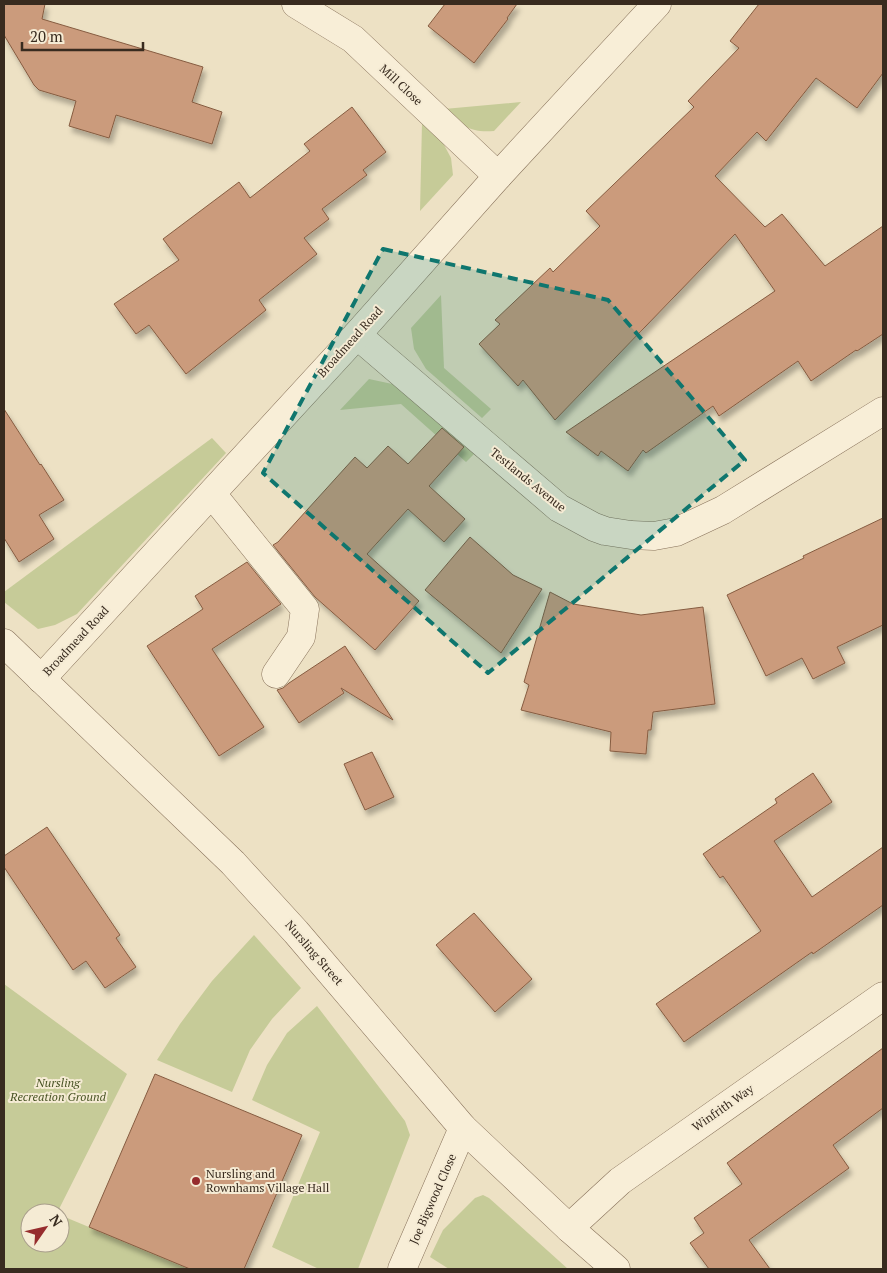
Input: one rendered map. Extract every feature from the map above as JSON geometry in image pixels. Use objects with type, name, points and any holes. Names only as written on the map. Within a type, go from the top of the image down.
[{"type":"street","name":"Mill Close","points":[[296,4],[353,40],[498,176]]},
{"type":"street","name":"Broadmead Road","points":[[41,679],[212,494],[498,176],[657,4]]},
{"type":"street","name":"Testlands Avenue","points":[[357,335],[559,508],[594,527],[605,531],[631,535],[654,536],[676,532],[723,510],[883,411]]},
{"type":"street","points":[[212,494],[305,609],[301,637],[276,674]]},
{"type":"street","name":"Nursling Street","points":[[4,643],[233,863],[296,932],[464,1128],[568,1228],[616,1269]]},
{"type":"street","name":"Winfrith Way","points":[[568,1228],[620,1181],[883,996]]},
{"type":"street","name":"Joe Bigwood Close","points":[[402,1269],[464,1128]]},
{"type":"highlighted area","points":[[383,249],[608,300],[745,460],[488,673],[263,473]]},
{"type":"green space","points":[[521,102],[494,131],[478,131],[466,127],[444,109]]},
{"type":"green space","points":[[422,123],[442,141],[451,158],[453,175],[420,211]]},
{"type":"green space","points":[[441,295],[444,368],[491,409],[482,418],[426,369],[414,349],[411,328]]},
{"type":"green space","points":[[369,379],[397,385],[475,453],[466,462],[401,404],[340,410]]},
{"type":"green space","points":[[212,438],[226,453],[77,614],[55,625],[38,629],[4,602],[4,592]]},
{"type":"green space","points":[[254,935],[301,988],[272,1019],[250,1050],[232,1092],[157,1060],[180,1024],[212,981]]},
{"type":"green space","name":"Nursling Recreation Ground","points":[[4,984],[127,1074],[62,1203],[20,1203],[20,1253],[70,1253],[70,1219],[190,1269],[4,1269]]},
{"type":"green space","points":[[317,1006],[405,1121],[410,1135],[358,1269],[319,1269],[272,1247],[320,1132],[252,1100],[267,1065],[287,1033]]},
{"type":"green space","points":[[483,1195],[489,1198],[568,1269],[449,1269],[430,1257],[443,1230],[475,1198]]},
{"type":"building","points":[[4,4],[45,4],[42,19],[203,67],[192,102],[222,112],[212,144],[116,115],[109,138],[69,126],[76,101],[39,90],[34,85],[4,35]]},
{"type":"building","points":[[445,4],[517,4],[508,19],[474,63],[428,26]]},
{"type":"building","points":[[759,4],[883,4],[883,73],[857,108],[816,78],[766,141],[757,132],[715,176],[765,227],[782,214],[825,266],[883,226],[883,334],[811,381],[798,361],[719,416],[713,406],[646,453],[643,450],[628,471],[601,451],[598,456],[566,432],[775,291],[735,234],[555,420],[523,380],[518,386],[479,344],[500,324],[495,320],[550,268],[553,272],[600,226],[586,211],[694,107],[688,101],[739,48],[730,41]]},
{"type":"building","points":[[352,107],[386,152],[363,170],[367,175],[322,209],[329,219],[304,238],[317,254],[259,300],[266,310],[186,374],[149,325],[136,334],[114,304],[179,260],[163,239],[239,182],[250,198],[310,151],[304,144]]},
{"type":"building","points":[[4,409],[64,500],[39,515],[54,539],[19,562],[4,538]]},
{"type":"building","points":[[442,428],[464,447],[429,486],[465,519],[444,542],[408,509],[367,554],[419,601],[375,650],[315,597],[273,545],[278,542],[355,457],[367,468],[388,446],[408,464]]},
{"type":"building","points":[[883,518],[883,625],[837,647],[845,663],[813,679],[802,658],[766,676],[727,595]]},
{"type":"building","points":[[470,537],[513,575],[542,589],[501,653],[425,590]]},
{"type":"building","points":[[247,562],[281,604],[212,649],[264,727],[219,756],[147,646],[203,609],[195,596]]},
{"type":"building","points":[[550,592],[573,604],[641,615],[703,607],[715,704],[653,712],[651,730],[648,730],[646,754],[610,751],[611,732],[521,710],[529,685],[524,682]]},
{"type":"building","points":[[345,646],[393,720],[341,688],[344,693],[299,723],[277,690],[283,688]]},
{"type":"building","points":[[372,752],[394,797],[365,810],[344,764]]},
{"type":"building","points":[[813,773],[832,802],[774,841],[812,897],[883,847],[883,905],[813,954],[812,952],[684,1042],[656,1004],[761,931],[723,876],[720,878],[703,854],[777,803],[775,799]]},
{"type":"building","points":[[47,827],[120,935],[116,938],[136,967],[105,988],[86,961],[73,970],[4,867],[4,856]]},
{"type":"building","points":[[474,913],[532,979],[495,1012],[436,945]]},
{"type":"building","points":[[883,1048],[883,1108],[833,1145],[849,1168],[749,1240],[770,1269],[709,1269],[690,1243],[704,1233],[694,1218],[742,1184],[727,1163]]},
{"type":"building","name":"Nursling and Rownhams Village Hall","points":[[155,1074],[302,1135],[244,1269],[190,1269],[89,1227]]},
{"type":"place","name":"Nursling and Rownhams Village Hall","points":[[196,1181]]}]
